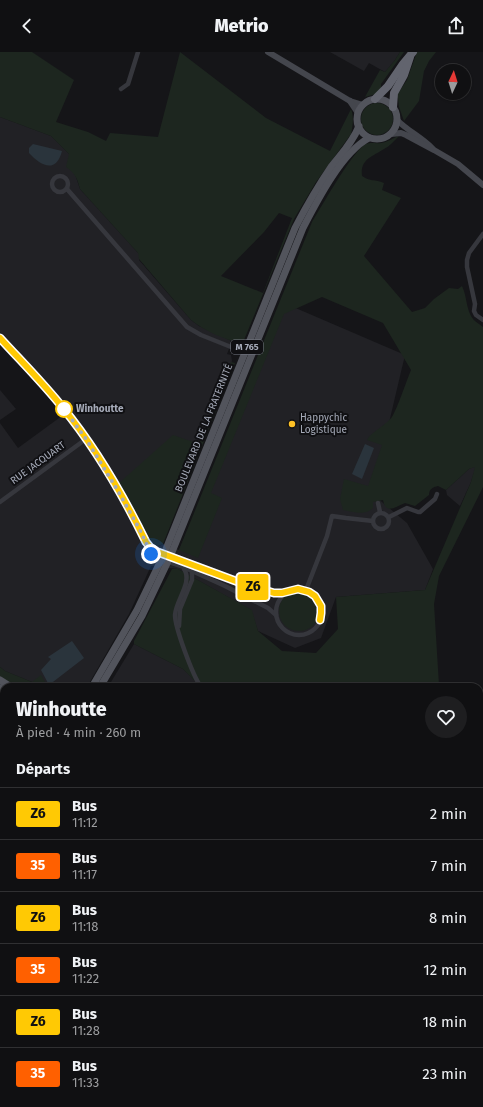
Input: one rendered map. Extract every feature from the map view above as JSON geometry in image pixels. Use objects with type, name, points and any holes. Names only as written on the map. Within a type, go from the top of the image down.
[{"type":"highway","points":[[375,99],[388,86],[412,53]]},
{"type":"highway","points":[[393,107],[394,93],[404,75],[412,53]]},
{"type":"main road","points":[[375,99],[385,101],[396,111],[396,127],[391,134],[381,139],[369,138],[363,133],[357,120],[358,113],[363,105],[375,99]]},
{"type":"main road","points":[[344,155],[359,126]]},
{"type":"main road","points":[[344,155],[369,138]]},
{"type":"main road","name":"BOULEVARD DE LA FRATERNITÉ","points":[[102,683],[138,622],[166,558],[248,354],[303,228],[344,155]]},
{"type":"main road","name":"BOULEVARD DE LA FRATERNITÉ","points":[[94,683],[166,558]]},
{"type":"street","points":[[121,89],[128,84],[138,52]]},
{"type":"street","points":[[268,52],[350,101],[363,105]]},
{"type":"street","points":[[350,101],[358,113]]},
{"type":"street","points":[[397,120],[424,140],[434,150]]},
{"type":"street","points":[[391,134],[401,133],[434,150],[458,164],[483,185]]},
{"type":"street","points":[[67,189],[187,326],[201,335],[248,354]]},
{"type":"street","points":[[483,234],[469,254],[467,267],[475,304],[474,311],[476,315],[483,320]]},
{"type":"street","points":[[0,338],[57,401],[86,439],[152,550],[166,558],[184,565],[274,593],[298,589],[306,590],[315,596],[321,606],[321,617],[318,624],[307,633],[300,634],[289,632],[280,625],[276,615],[276,607],[279,600],[287,592]]},
{"type":"street","name":"RUE JACQUART","points":[[0,502],[86,439]]},
{"type":"street","points":[[389,517],[407,508],[420,512],[435,499],[438,494]]},
{"type":"street","points":[[378,503],[380,512]]},
{"type":"street","points":[[380,512],[385,513],[389,517],[389,525],[382,529],[375,526],[373,521],[375,515],[380,512]]},
{"type":"street","points":[[306,590],[327,536],[332,516],[373,521]]},
{"type":"street","points":[[184,565],[193,572],[230,588],[268,608],[276,615]]},
{"type":"street","points":[[184,565],[188,578],[178,603],[176,624],[189,663],[199,683]]},
{"type":"street","points":[[182,640],[179,623],[180,609],[192,580],[193,572]]},
{"type":"shaded area","points":[[0,52],[32,52],[74,80],[56,122],[88,132],[106,141],[110,133],[158,137],[180,52],[266,118],[330,151],[351,109],[353,121],[351,134],[316,182],[294,219],[244,340],[240,343],[214,334],[191,320],[139,259],[138,253],[80,189],[72,171],[66,167],[69,154],[51,136],[0,117]],"holes":[[[279,213],[292,218],[263,293],[221,276],[264,232]]]},
{"type":"shaded area","points":[[330,52],[400,52],[385,72],[369,63],[364,71]]},
{"type":"shaded area","points":[[400,52],[404,52],[381,84],[381,90],[376,94],[365,97],[380,70],[385,72]]},
{"type":"shaded area","points":[[417,52],[436,52],[424,71],[419,101],[404,121],[399,107],[398,98],[396,97],[407,80]]},
{"type":"shaded area","points":[[377,103],[388,108],[393,119],[388,130],[377,135],[366,130],[361,119],[366,108]]},
{"type":"shaded area","points":[[0,117],[51,136],[69,154],[73,171],[80,189],[139,254],[139,260],[191,320],[199,326],[232,341],[227,354],[231,355],[232,361],[199,444],[119,483],[153,544],[160,546],[163,544],[179,550],[284,303],[405,355],[384,444],[370,492],[407,523],[433,569],[425,590],[336,597],[321,638],[295,648],[258,631],[251,610],[178,569],[151,566],[129,614],[89,683],[37,683],[5,671],[0,667],[0,423],[18,448],[70,410],[0,332]]},
{"type":"shaded area","points":[[399,136],[388,146],[365,162],[362,170],[362,176],[384,183],[382,190],[401,198],[364,256],[412,312],[425,308],[449,288],[458,289],[462,286],[471,315],[474,320],[483,327],[483,487],[439,576],[434,604],[439,683],[197,683],[183,669],[134,644],[134,641],[172,569],[178,569],[252,610],[258,631],[282,651],[316,653],[338,629],[336,597],[425,590],[471,482],[475,467],[469,469],[446,490],[438,486],[433,488],[429,495],[415,506],[405,503],[389,509],[384,505],[383,500],[373,502],[373,508],[363,513],[343,510],[340,499],[344,479],[368,486],[382,445],[367,440],[392,417],[411,370],[383,323],[322,297],[284,314],[211,493],[222,498],[198,558],[179,550],[312,222],[360,148],[370,143],[388,141]]},
{"type":"shaded area","points":[[33,144],[62,151],[56,163],[48,166],[34,158],[29,153],[29,148]]},
{"type":"shaded area","points":[[231,362],[235,363],[163,544],[157,546],[153,544],[119,483],[173,435],[199,444]]},
{"type":"shaded area","points":[[0,390],[16,409],[0,420]]},
{"type":"shaded area","points":[[365,444],[374,448],[362,479],[352,474]]},
{"type":"shaded area","points":[[476,466],[471,482],[460,506],[447,495],[446,490],[469,469]]},
{"type":"shaded area","points":[[299,591],[307,593],[313,597],[317,603],[319,611],[317,619],[313,625],[307,629],[299,631],[291,629],[285,625],[281,619],[279,611],[281,603],[285,597],[291,593]]},
{"type":"shaded area","points":[[72,641],[84,658],[52,683],[48,683],[41,670],[51,659],[48,657]]},
{"type":"shaded area","points":[[134,644],[183,669],[198,683],[110,683]]},
{"type":"shaded area","points":[[0,667],[5,671],[32,682],[41,675],[46,683],[0,683]]},
{"type":"bus line","name":"Z6","points":[[0,338],[63,408],[86,439],[118,491],[146,542],[151,548],[155,551],[231,580],[274,593],[287,592],[294,589],[306,590],[318,599],[321,606],[320,620]]},
{"type":"place","name":"Winhoutte","points":[[64,409]]},
{"type":"place","name":"Happychic Logistique","points":[[292,424]]},
{"type":"route","points":[[64,409],[63,408],[86,439],[118,491],[141,532],[151,554]]}]
